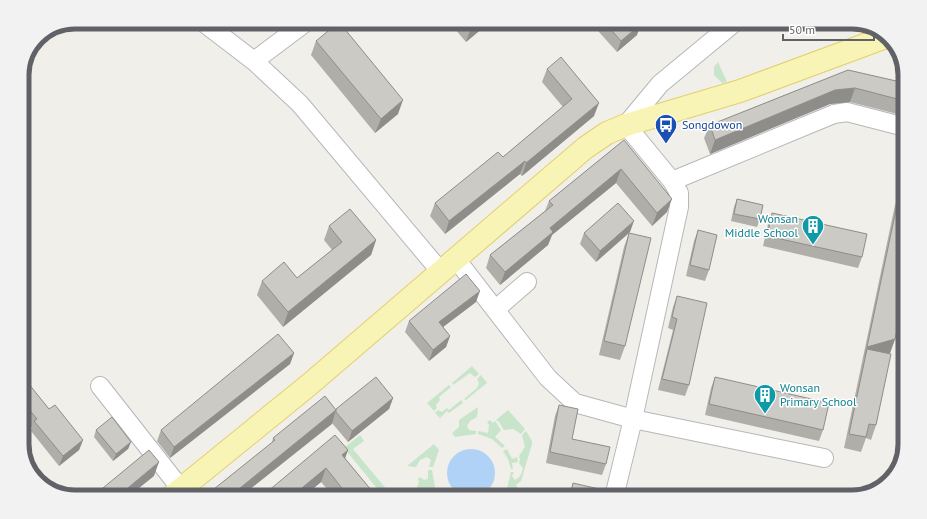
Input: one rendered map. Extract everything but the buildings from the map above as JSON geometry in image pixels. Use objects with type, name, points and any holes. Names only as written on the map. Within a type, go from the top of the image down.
[{"type":"main road","points":[[180,490],[310,384],[584,148],[607,133],[626,125],[740,92],[881,39]]},
{"type":"street","points":[[217,29],[254,60],[300,104],[448,266],[496,309],[548,378],[576,403],[633,419],[824,458]]},
{"type":"street","points":[[254,60],[296,29]]},
{"type":"street","points":[[616,490],[633,419],[679,207],[679,193],[672,180],[626,125],[660,84],[727,29]]},
{"type":"street","points":[[672,180],[834,114],[847,112],[898,125]]},
{"type":"street","points":[[496,309],[527,282]]},
{"type":"street","points":[[100,386],[174,490]]},
{"type":"green space","points":[[718,62],[727,82],[722,83],[714,75],[714,67]]},
{"type":"green space","points":[[472,366],[479,374],[475,377],[470,373],[453,385],[452,383]]},
{"type":"green space","points":[[481,375],[487,383],[466,400],[464,399],[477,388],[479,383],[477,379]]},
{"type":"green space","points":[[449,385],[451,387],[439,397],[440,400],[434,411],[427,403]]},
{"type":"green space","points":[[461,400],[463,403],[449,413],[447,411],[440,418],[435,413],[438,410],[442,412],[447,408],[449,410]]},
{"type":"green space","points":[[478,407],[477,417],[470,421],[467,426],[469,430],[476,431],[476,434],[455,437],[452,433],[459,427],[459,420]]},
{"type":"green space","points":[[508,410],[525,429],[521,434],[513,429],[504,430],[496,420]]},
{"type":"green space","points":[[490,420],[493,423],[495,421],[501,430],[495,437],[505,446],[502,448],[492,439],[478,434],[478,431],[488,433],[489,425],[487,422]]},
{"type":"green space","points":[[526,431],[532,441],[532,444],[521,481],[516,485],[518,490],[507,490],[511,472],[514,472],[512,476],[515,480],[522,472],[523,468],[519,463],[519,456],[525,447],[522,435]]},
{"type":"green space","points":[[360,435],[364,441],[353,449],[387,490],[378,490],[344,448]]},
{"type":"green space","points":[[434,444],[439,450],[433,467],[429,467],[431,460],[427,457],[420,460],[416,467],[407,466]]},
{"type":"green space","points":[[507,449],[512,459],[517,457],[518,462],[512,463],[513,469],[511,469],[508,459],[503,451]]},
{"type":"green space","points":[[428,470],[432,470],[436,490],[418,490],[417,487],[419,482],[418,479],[420,477],[424,480],[428,479]]},
{"type":"water","points":[[466,449],[476,449],[484,453],[491,460],[495,468],[495,478],[488,490],[454,490],[447,478],[447,468],[451,460],[458,453]]},
{"type":"place","name":"Songdowon","points":[[666,144]]},
{"type":"place","name":"Wonsan Middle School","points":[[813,246]]},
{"type":"place","name":"Wonsan Primary School","points":[[765,414]]}]
